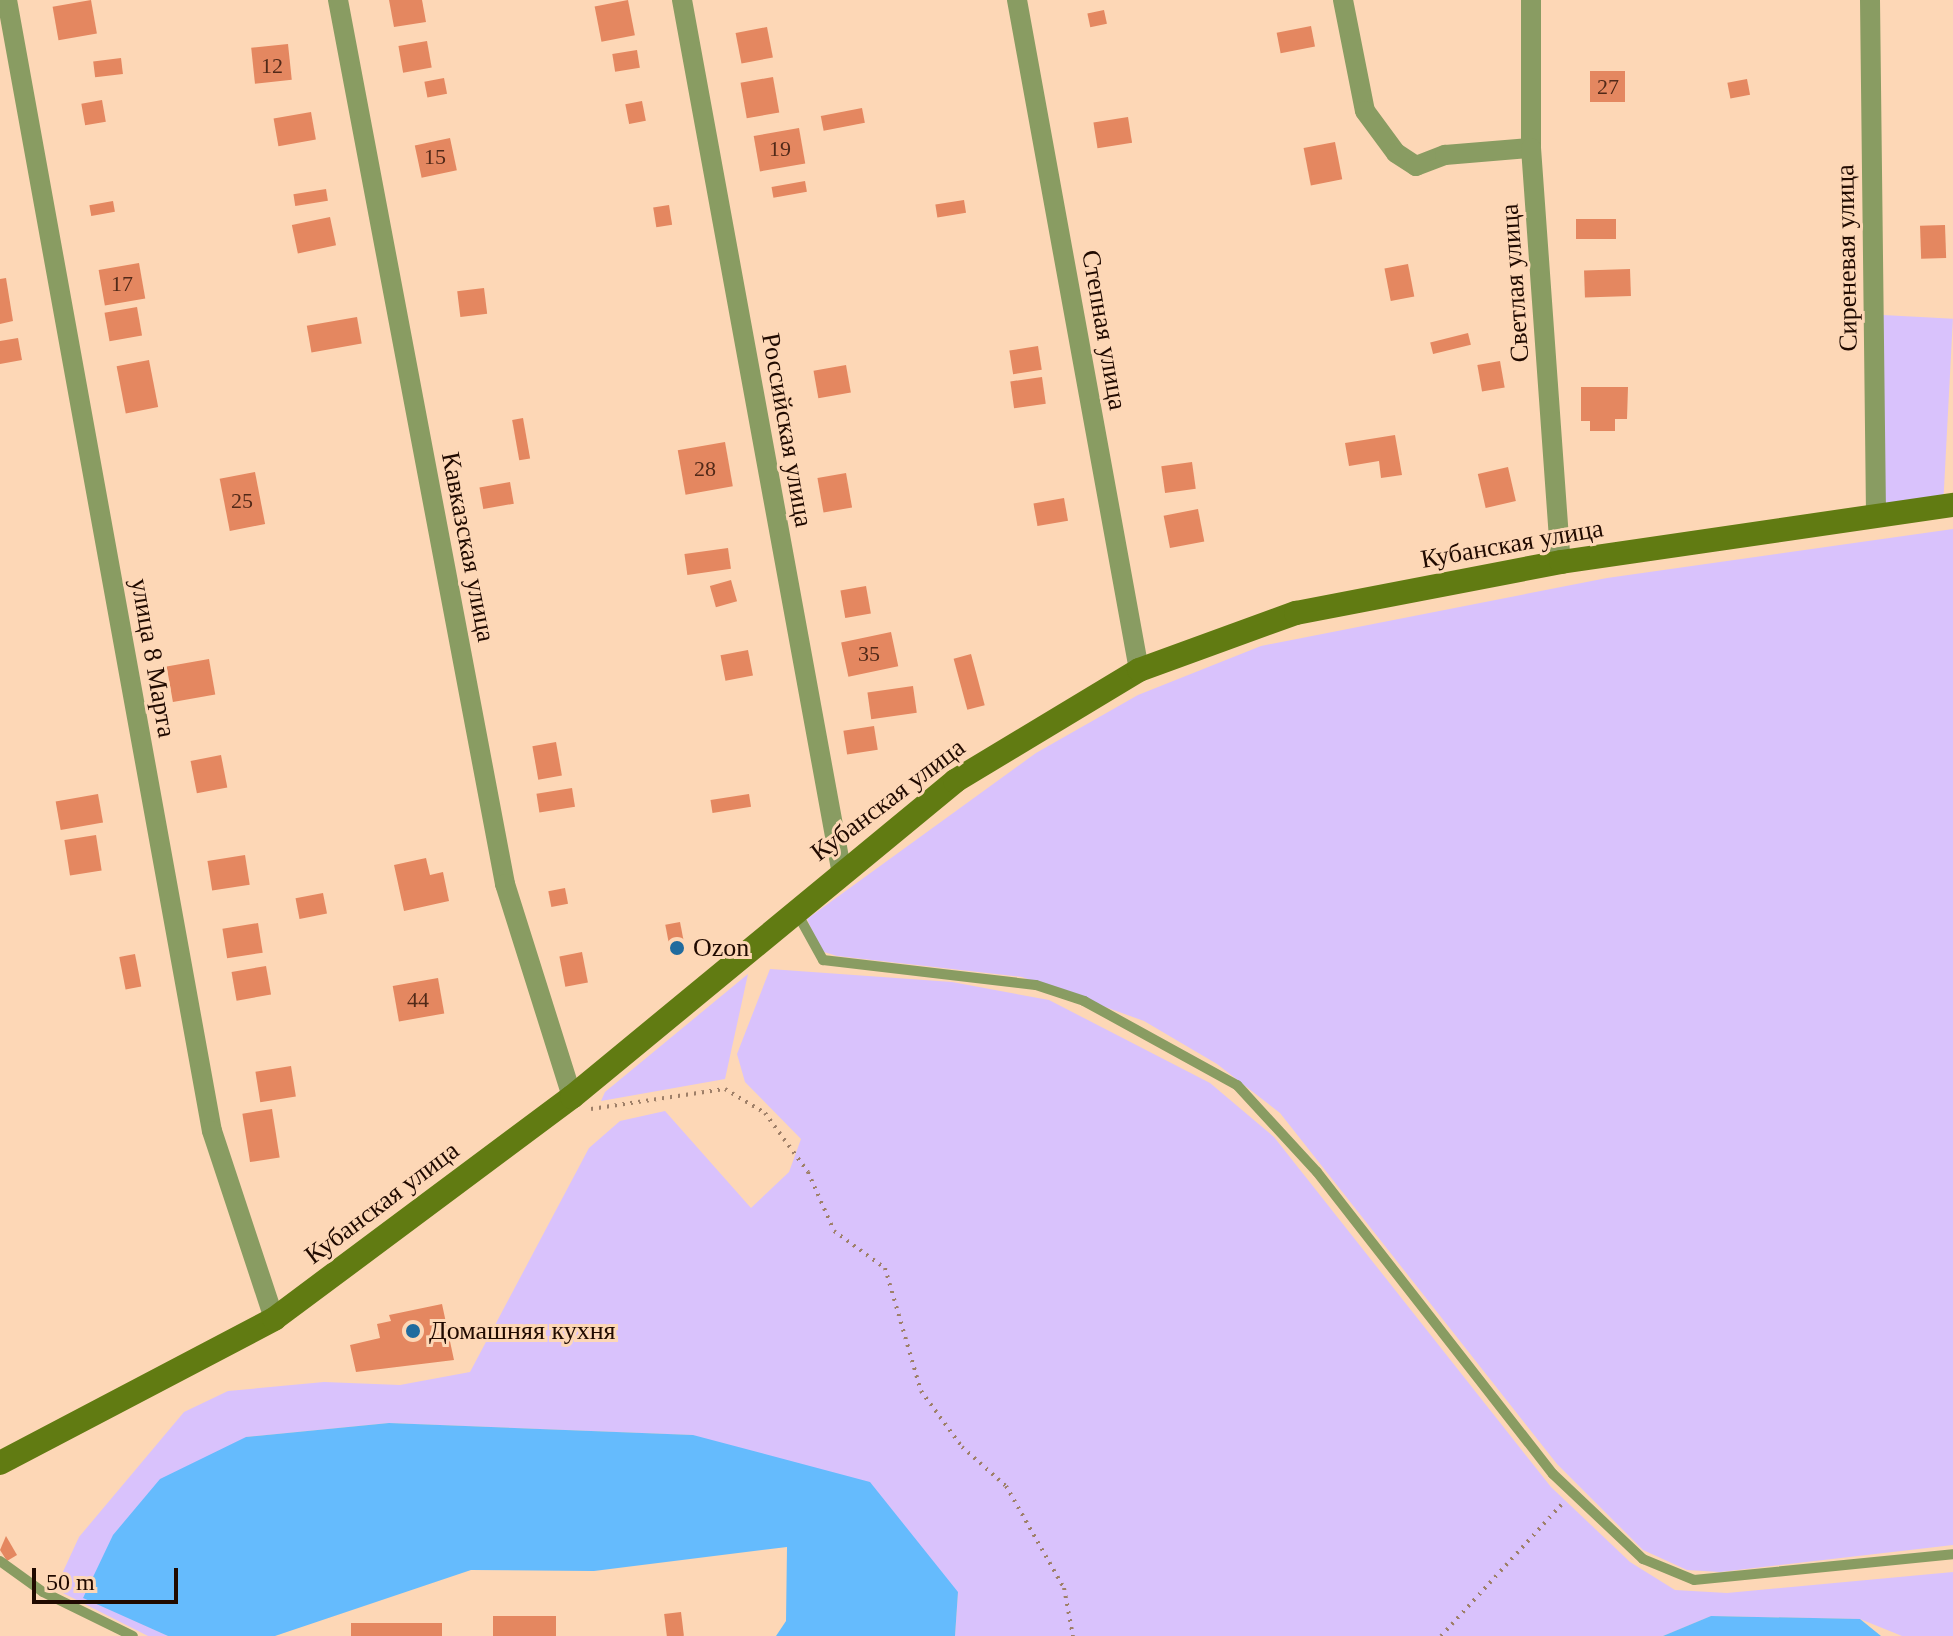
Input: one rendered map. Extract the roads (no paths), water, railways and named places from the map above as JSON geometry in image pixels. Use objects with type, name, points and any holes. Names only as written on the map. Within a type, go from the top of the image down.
[{"type":"main road","name":"Кубанская улица","points":[[0,1463],[274,1319],[572,1097],[841,869],[955,781],[1139,670],[1296,613],[1561,562],[1953,505]]},
{"type":"street","name":"улица 8 Марта","points":[[7,0],[212,1131],[274,1319]]},
{"type":"street","name":"Кавказская улица","points":[[338,0],[505,884],[572,1097]]},
{"type":"street","name":"Российская улица","points":[[682,0],[841,869]]},
{"type":"street","name":"Степная улица","points":[[1017,0],[1139,670]]},
{"type":"street","points":[[1343,0],[1365,111],[1396,153],[1416,166],[1445,155],[1531,148]]},
{"type":"street","name":"Светлая улица","points":[[1531,0],[1531,148],[1561,562]]},
{"type":"street","name":"Сиреневая улица","points":[[1870,0],[1876,515]]},
{"type":"lane","points":[[795,908],[823,960],[1036,985],[1084,1001],[1237,1085],[1317,1172],[1571,1494],[1643,1559],[1694,1580],[1953,1554]]},
{"type":"lane","points":[[0,1561],[43,1592],[133,1636]]},
{"type":"water","points":[[389,1423],[693,1435],[870,1482],[958,1592],[955,1636],[776,1636],[786,1621],[787,1547],[594,1571],[471,1570],[275,1636],[168,1636],[83,1598],[113,1535],[160,1479],[246,1437]]},
{"type":"water","points":[[1711,1616],[1860,1619],[1881,1636],[1663,1636]]},
{"type":"place","name":"Ozon","points":[[677,948]]},
{"type":"place","name":"Домашняя кухня","points":[[413,1331]]}]
